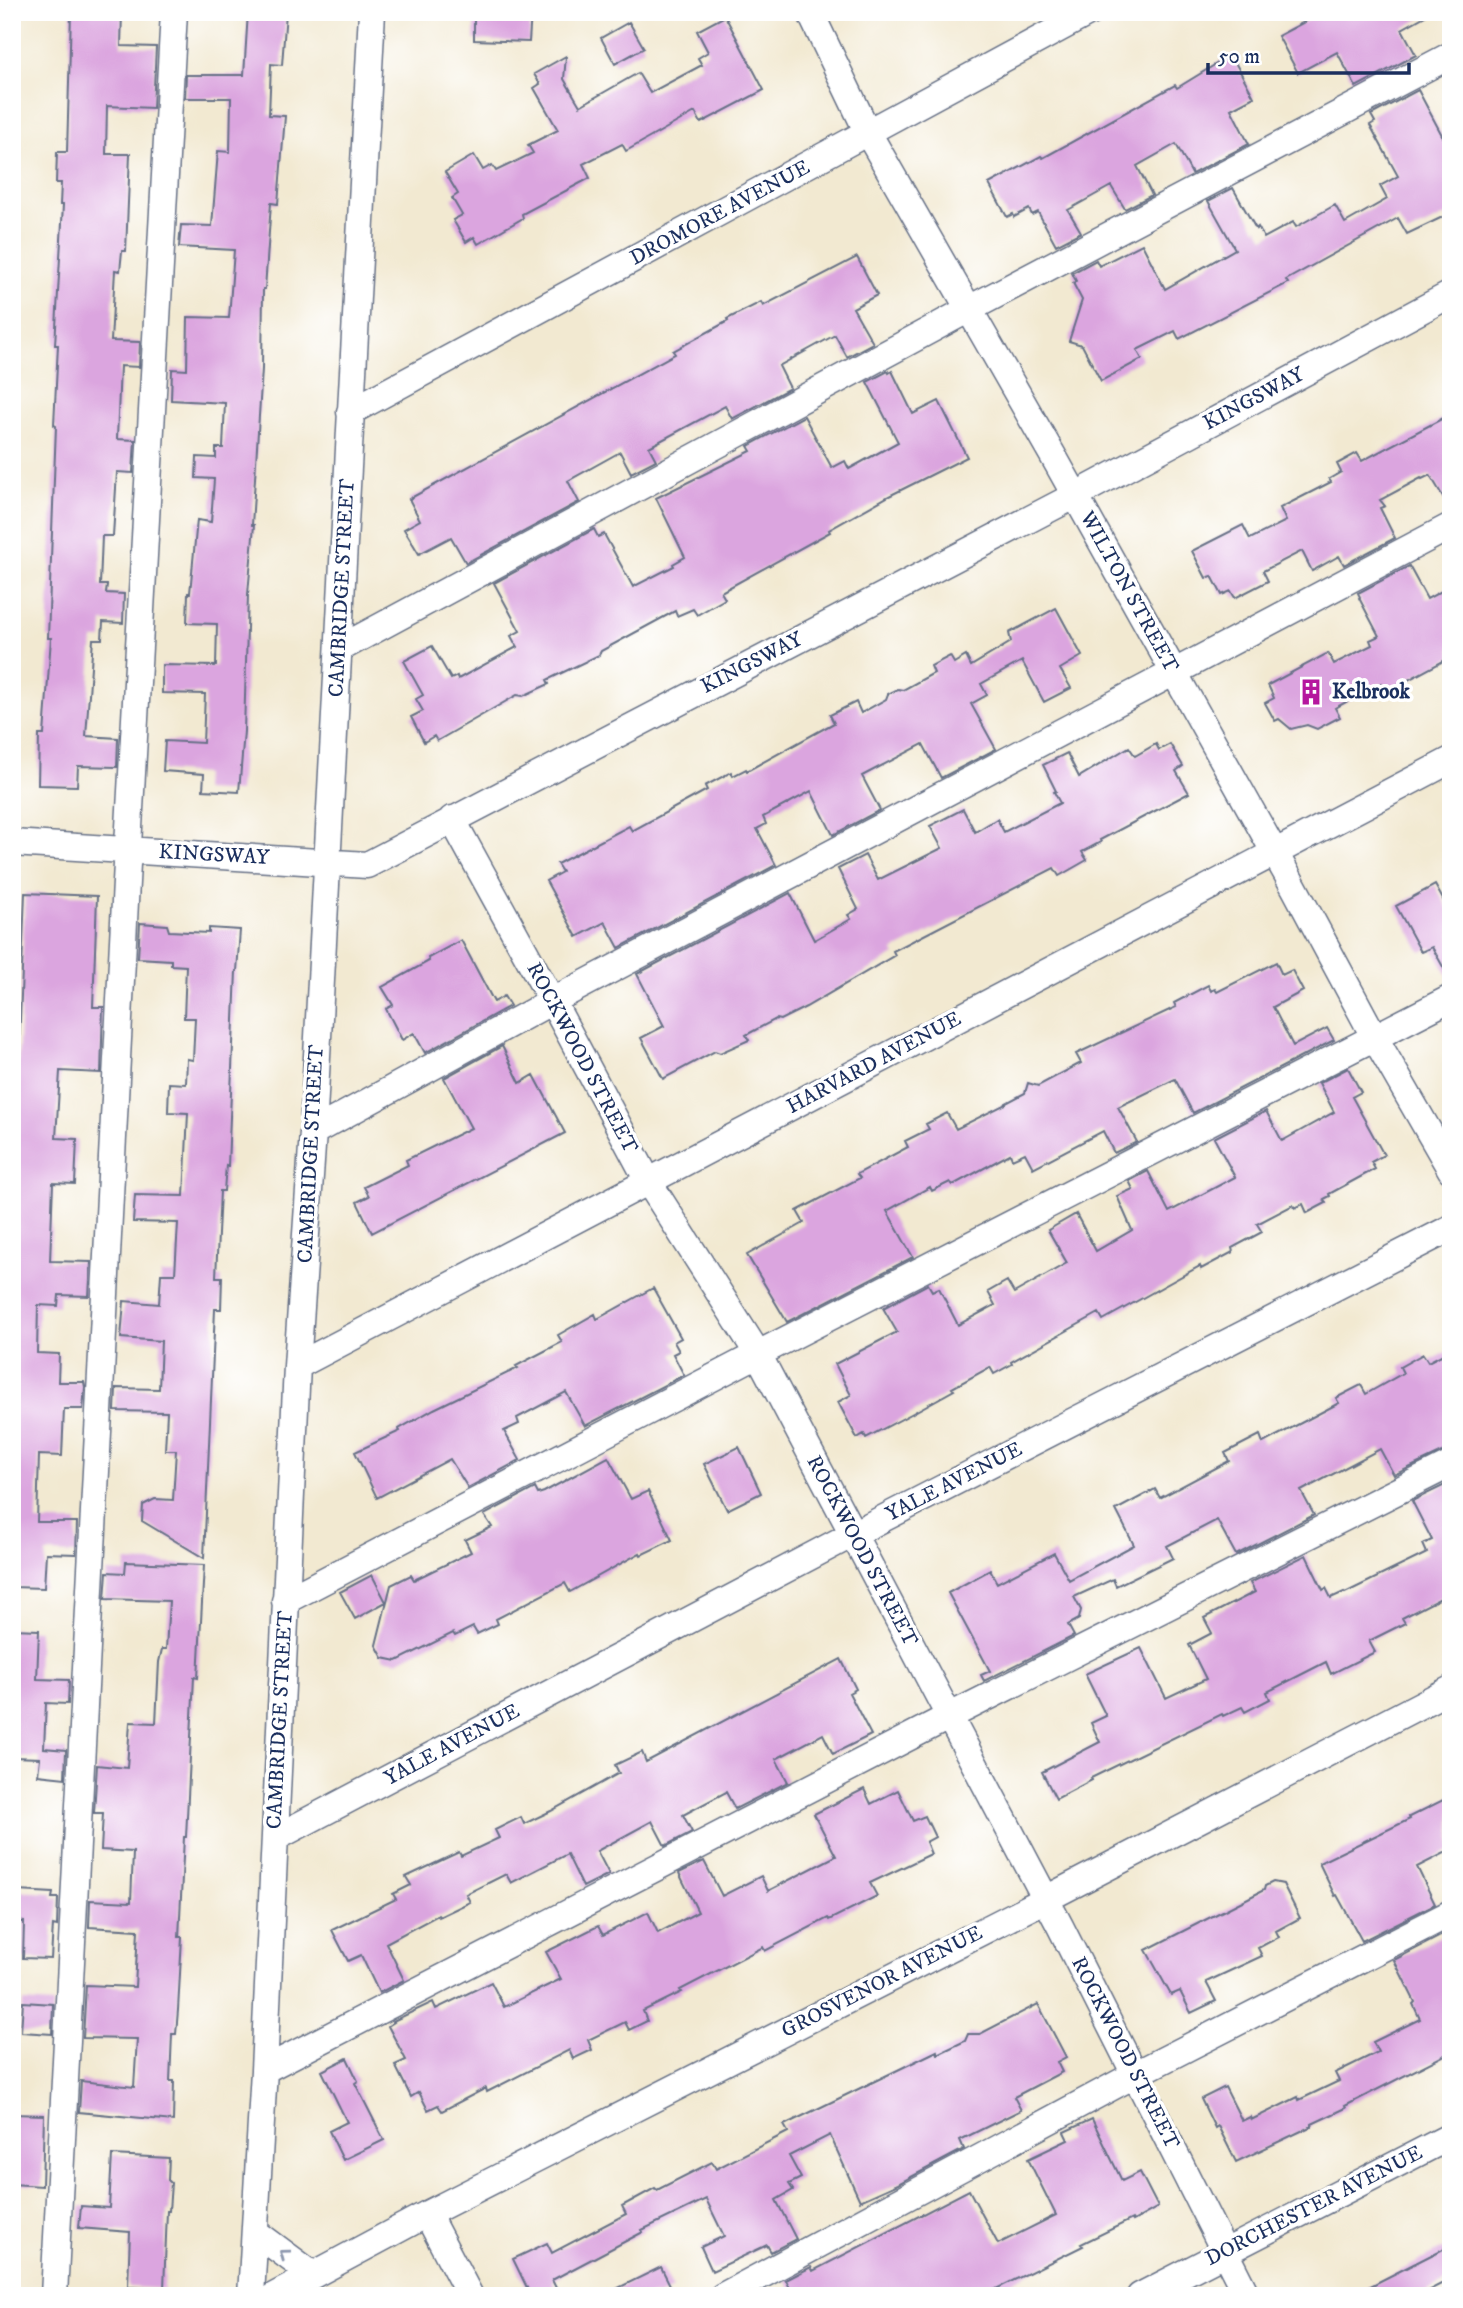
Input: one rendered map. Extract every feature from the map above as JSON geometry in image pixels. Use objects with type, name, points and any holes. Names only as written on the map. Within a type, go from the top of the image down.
[{"type":"street","points":[[54,2296],[127,850],[174,12]]},
{"type":"street","name":"CAMBRIDGE STREET","points":[[251,2296],[297,1366],[313,1132],[372,12]]},
{"type":"street","name":"WILTON STREET","points":[[810,12],[868,133],[971,308],[1276,854],[1375,1038],[1451,1170]]},
{"type":"street","name":"DROMORE AVENUE","points":[[350,412],[1090,12]]},
{"type":"street","points":[[339,649],[971,308],[1451,55]]},
{"type":"street","name":"KINGSWAY","points":[[12,843],[367,865],[1076,495],[1451,295]]},
{"type":"street","points":[[313,1132],[552,1001],[1451,526]]},
{"type":"street","name":"HARVARD AVENUE","points":[[297,1366],[1451,760]]},
{"type":"street","name":"ROCKWOOD STREET","points":[[452,820],[648,1181],[758,1354],[1046,1899],[1247,2296]]},
{"type":"street","points":[[285,1601],[758,1354],[1451,998]]},
{"type":"street","name":"YALE AVENUE","points":[[275,1838],[853,1534],[1451,1228]]},
{"type":"street","points":[[264,2070],[950,1716],[1451,1464]]},
{"type":"street","name":"GROSVENOR AVENUE","points":[[274,2296],[427,2214],[1451,1689]]},
{"type":"street","points":[[723,2296],[1136,2074],[1451,1913]]},
{"type":"street","name":"DORCHESTER AVENUE","points":[[1140,2296],[1451,2136]]},
{"type":"street","points":[[427,2214],[470,2296]]},
{"type":"street","points":[[255,2232],[313,2275]]},
{"type":"building","points":[[71,12],[122,12],[121,46],[156,47],[153,108],[107,106],[106,154],[130,154],[126,251],[122,251],[120,271],[115,270],[111,341],[140,342],[139,367],[120,366],[117,439],[135,440],[133,473],[117,472],[113,536],[102,536],[100,585],[107,585],[106,593],[124,594],[123,623],[103,622],[102,639],[93,639],[86,736],[118,738],[117,767],[78,766],[77,786],[38,785],[39,735],[44,735],[51,638],[48,638],[58,345],[55,345],[63,205],[60,205],[61,183],[56,183],[57,152],[67,152]]},
{"type":"building","points":[[248,12],[286,12],[282,65],[271,64],[269,115],[285,116],[278,204],[271,203],[263,289],[262,369],[239,792],[203,790],[204,774],[163,771],[165,741],[203,743],[205,694],[162,693],[162,665],[216,666],[217,624],[187,623],[188,593],[197,520],[211,522],[214,479],[196,478],[197,457],[216,458],[216,448],[223,448],[225,403],[171,400],[172,369],[187,370],[188,317],[229,318],[234,250],[179,247],[181,225],[212,226],[218,151],[230,152],[231,98],[185,98],[186,75],[244,75]]},
{"type":"building","points":[[474,12],[531,12],[529,42],[474,40]]},
{"type":"building","points":[[1323,12],[1432,12],[1402,29],[1416,55],[1356,87],[1337,52],[1298,73],[1278,36]]},
{"type":"building","points":[[725,16],[764,90],[701,123],[695,112],[626,151],[622,144],[583,164],[590,178],[522,214],[523,218],[478,244],[474,237],[466,242],[453,220],[462,215],[452,198],[458,194],[445,172],[474,155],[483,170],[492,165],[496,171],[533,153],[528,145],[558,130],[534,88],[540,84],[534,74],[566,56],[564,79],[580,106],[638,73],[650,93],[702,65],[698,58],[708,52],[697,31]]},
{"type":"building","points":[[629,22],[644,48],[615,64],[601,38]]},
{"type":"building","points":[[1231,55],[1254,97],[1231,109],[1249,144],[1192,174],[1176,144],[1137,166],[1152,195],[1125,209],[1111,186],[1068,210],[1081,232],[1056,245],[1038,212],[1032,215],[1029,209],[1014,217],[1013,214],[1007,217],[989,184],[1041,156],[1043,158],[1175,85],[1177,88]]},
{"type":"building","points":[[1418,90],[1451,152],[1451,213],[1407,234],[1398,218],[1286,280],[1288,283],[1179,339],[1175,331],[1137,350],[1142,359],[1101,381],[1082,345],[1069,341],[1082,300],[1073,283],[1076,281],[1072,273],[1096,260],[1099,266],[1142,244],[1165,289],[1235,249],[1208,201],[1233,188],[1264,238],[1293,222],[1296,227],[1335,205],[1345,223],[1387,199],[1380,186],[1398,176],[1370,125],[1375,122],[1371,115]]},
{"type":"building","points":[[857,257],[877,295],[853,308],[873,343],[847,357],[835,335],[779,366],[790,388],[732,419],[725,406],[649,447],[656,460],[631,473],[620,452],[568,481],[579,502],[466,563],[451,537],[419,554],[404,529],[420,520],[409,499],[675,354],[673,351],[728,321],[727,319],[761,302],[763,306]]},
{"type":"building","points":[[892,371],[913,414],[939,401],[967,457],[889,496],[721,592],[725,599],[697,615],[693,609],[677,616],[675,611],[601,651],[599,655],[547,680],[549,684],[523,696],[517,695],[437,741],[434,736],[424,742],[411,717],[423,711],[416,699],[423,695],[404,661],[432,646],[451,679],[457,676],[458,679],[517,647],[511,636],[520,631],[494,583],[594,529],[598,537],[604,534],[633,587],[674,566],[673,564],[685,557],[656,498],[751,451],[748,446],[804,416],[832,468],[845,461],[849,469],[898,442],[867,382]]},
{"type":"building","points":[[1451,414],[1451,510],[1430,475],[1380,500],[1385,506],[1380,508],[1395,538],[1344,565],[1339,556],[1312,571],[1302,551],[1263,571],[1268,581],[1235,598],[1231,591],[1222,595],[1212,576],[1206,578],[1192,551],[1243,525],[1250,539],[1286,521],[1280,508],[1331,482],[1329,479],[1341,472],[1337,464],[1357,453],[1362,461]]},
{"type":"building","points":[[1409,566],[1427,599],[1451,586],[1451,657],[1386,692],[1381,683],[1335,708],[1340,717],[1317,729],[1307,725],[1291,729],[1279,719],[1275,721],[1265,703],[1274,698],[1268,685],[1328,653],[1334,664],[1372,645],[1370,640],[1379,636],[1358,593]]},
{"type":"building","points":[[1056,608],[1082,656],[1060,669],[1071,688],[1044,702],[1022,661],[981,684],[987,695],[971,704],[996,749],[941,778],[923,744],[862,776],[880,810],[833,835],[811,791],[763,817],[766,824],[757,829],[776,865],[619,948],[605,922],[577,937],[546,881],[562,872],[557,864],[629,826],[632,831],[707,790],[705,786],[731,772],[733,776],[746,769],[747,771],[834,723],[830,715],[856,702],[861,713],[886,699],[888,694],[898,689],[903,690],[934,673],[931,666],[950,656],[954,663],[966,656],[971,666],[1011,642],[1009,633]]},
{"type":"building","points":[[1156,744],[1159,750],[1170,744],[1183,766],[1176,771],[1189,793],[1100,840],[1101,842],[1082,852],[1087,860],[1059,876],[1054,868],[893,951],[895,955],[806,1007],[746,1035],[749,1040],[720,1053],[715,1051],[663,1079],[641,1038],[664,1026],[637,974],[790,893],[814,940],[851,919],[848,915],[858,909],[838,869],[865,855],[878,880],[942,848],[930,826],[963,809],[975,832],[997,819],[1004,832],[1060,803],[1043,765],[1067,753],[1079,777],[1129,747],[1135,756]]},
{"type":"building","points":[[1435,885],[1451,914],[1451,981],[1432,947],[1421,952],[1396,906]]},
{"type":"building","points":[[25,893],[97,896],[93,1007],[103,1007],[101,1073],[60,1071],[56,1138],[77,1139],[75,1184],[53,1183],[50,1261],[91,1262],[89,1296],[59,1295],[58,1306],[38,1305],[37,1353],[59,1354],[58,1382],[84,1382],[85,1387],[83,1409],[64,1409],[62,1456],[39,1455],[37,1522],[77,1522],[76,1554],[46,1553],[44,1588],[12,1587],[12,1138],[19,1046]]},
{"type":"building","points":[[140,923],[167,925],[169,931],[209,933],[209,928],[240,930],[228,1166],[226,1165],[224,1191],[220,1191],[216,1277],[222,1277],[221,1309],[215,1309],[204,1558],[142,1521],[143,1505],[155,1499],[173,1500],[176,1450],[165,1450],[167,1412],[115,1411],[116,1388],[159,1389],[161,1341],[121,1338],[124,1301],[159,1304],[161,1274],[175,1274],[178,1223],[133,1222],[135,1195],[184,1196],[188,1113],[168,1112],[169,1083],[186,1084],[187,1059],[193,1060],[195,1018],[184,1018],[186,966],[171,965],[171,960],[138,958]]},
{"type":"building","points":[[461,940],[494,1002],[504,996],[510,1006],[425,1053],[414,1033],[402,1040],[386,1009],[393,1005],[382,987]]},
{"type":"building","points":[[1276,962],[1282,975],[1292,970],[1303,991],[1273,1007],[1293,1046],[1327,1028],[1334,1040],[1193,1113],[1175,1079],[1118,1107],[1137,1142],[1114,1153],[1103,1131],[1033,1168],[1025,1153],[1012,1159],[1010,1154],[953,1185],[950,1182],[932,1191],[930,1187],[887,1211],[913,1257],[787,1322],[747,1255],[804,1223],[797,1211],[860,1178],[857,1174],[908,1147],[905,1141],[929,1129],[926,1124],[947,1113],[956,1129],[1025,1093],[1028,1083],[1038,1086],[1081,1063],[1076,1054],[1176,1007],[1174,1003],[1208,985],[1211,991],[1215,989],[1217,992]]},
{"type":"building","points":[[502,1046],[520,1083],[534,1075],[565,1133],[372,1233],[357,1202],[369,1196],[364,1187],[408,1165],[406,1160],[471,1128],[444,1078]]},
{"type":"building","points":[[1348,1068],[1361,1092],[1352,1097],[1384,1155],[1371,1162],[1375,1169],[1329,1194],[1330,1196],[1324,1199],[1326,1203],[1307,1213],[1303,1204],[1295,1208],[1293,1205],[1257,1224],[1262,1232],[1232,1248],[1233,1252],[1201,1269],[1200,1266],[1103,1320],[1099,1313],[994,1374],[990,1367],[911,1414],[866,1438],[864,1434],[857,1438],[838,1402],[851,1395],[835,1364],[897,1332],[883,1308],[928,1284],[932,1291],[939,1288],[958,1325],[995,1305],[988,1292],[1007,1281],[1014,1293],[1067,1263],[1048,1230],[1076,1214],[1096,1251],[1132,1230],[1117,1196],[1133,1189],[1129,1181],[1148,1171],[1169,1212],[1235,1177],[1214,1138],[1266,1111],[1282,1141],[1334,1112],[1319,1083]]},
{"type":"building","points":[[653,1288],[681,1338],[674,1342],[679,1351],[673,1354],[684,1375],[585,1426],[566,1392],[517,1418],[519,1424],[504,1431],[520,1460],[468,1488],[450,1459],[377,1498],[355,1452],[518,1368],[516,1366],[562,1342],[558,1335],[595,1314],[597,1319]]},
{"type":"building","points":[[1451,1350],[1451,1448],[1394,1475],[1380,1449],[1301,1491],[1314,1515],[1236,1555],[1217,1520],[1167,1546],[1173,1558],[1116,1586],[1113,1579],[1074,1597],[1081,1610],[1079,1619],[1068,1625],[1074,1636],[984,1681],[981,1675],[990,1671],[948,1593],[990,1570],[997,1583],[1054,1553],[1069,1580],[1134,1545],[1116,1510],[1155,1489],[1160,1498],[1229,1461],[1225,1453],[1260,1435],[1263,1443],[1339,1403],[1336,1398],[1361,1385],[1366,1394],[1403,1373],[1400,1367],[1423,1354],[1428,1362]]},
{"type":"building","points":[[739,1447],[761,1493],[727,1510],[704,1464]]},
{"type":"building","points":[[608,1457],[631,1499],[648,1491],[672,1540],[641,1555],[640,1553],[570,1592],[565,1583],[496,1619],[498,1624],[477,1634],[473,1627],[455,1636],[453,1633],[397,1661],[383,1658],[376,1645],[391,1585],[411,1575],[414,1580],[471,1552],[465,1540],[492,1527],[484,1515],[535,1488],[538,1494],[544,1492]]},
{"type":"building","points":[[1451,1482],[1451,1593],[1402,1618],[1405,1623],[1369,1641],[1375,1652],[1331,1674],[1326,1662],[1267,1692],[1270,1699],[1245,1712],[1242,1707],[1223,1716],[1222,1714],[1091,1778],[1092,1780],[1056,1799],[1042,1772],[1100,1742],[1091,1723],[1106,1716],[1085,1674],[1141,1648],[1166,1698],[1206,1679],[1189,1645],[1212,1633],[1204,1618],[1255,1592],[1250,1583],[1306,1555],[1323,1590],[1326,1588],[1331,1598],[1427,1553],[1423,1544],[1432,1540],[1412,1501]]},
{"type":"building","points":[[126,1562],[204,1565],[198,1678],[194,1677],[184,1837],[178,2010],[176,2034],[172,2034],[170,2081],[174,2081],[173,2121],[79,2112],[81,2081],[134,2087],[137,2039],[83,2038],[86,1985],[135,1987],[138,1930],[89,1927],[90,1900],[131,1902],[133,1852],[101,1850],[103,1813],[94,1813],[97,1765],[127,1768],[130,1722],[156,1723],[159,1662],[162,1649],[166,1649],[169,1601],[105,1599],[107,1572],[125,1573]]},
{"type":"building","points":[[372,1575],[386,1602],[355,1619],[340,1592]]},
{"type":"building","points":[[12,1629],[39,1630],[37,1679],[69,1680],[68,1704],[46,1703],[44,1748],[66,1750],[65,1778],[38,1775],[40,1758],[12,1757]]},
{"type":"building","points":[[841,1659],[856,1689],[849,1693],[871,1735],[833,1754],[823,1734],[776,1759],[788,1782],[735,1809],[726,1792],[683,1815],[692,1832],[665,1846],[652,1821],[597,1851],[609,1874],[583,1887],[567,1854],[511,1883],[506,1874],[466,1894],[470,1902],[439,1917],[438,1915],[386,1943],[404,1980],[379,1993],[361,1955],[348,1961],[332,1930],[396,1899],[393,1894],[411,1885],[406,1877],[459,1852],[461,1856],[499,1838],[495,1830],[521,1817],[524,1824],[619,1773],[615,1765],[642,1752],[646,1762]]},
{"type":"building","points":[[864,1789],[871,1804],[898,1790],[913,1821],[925,1816],[935,1837],[926,1842],[931,1854],[870,1883],[877,1896],[765,1951],[763,1947],[680,1990],[682,1992],[643,2011],[647,2021],[629,2030],[625,2022],[588,2040],[592,2050],[573,2059],[569,2050],[487,2092],[486,2088],[442,2111],[438,2105],[428,2110],[419,2092],[411,2097],[395,2065],[406,2060],[388,2026],[393,2021],[433,2002],[436,2009],[491,1982],[504,2007],[561,1979],[546,1952],[598,1926],[603,1935],[648,1912],[658,1933],[698,1912],[679,1873],[704,1861],[722,1896],[761,1876],[768,1891],[836,1856],[814,1814]]},
{"type":"building","points":[[1451,1796],[1451,1850],[1417,1867],[1435,1904],[1362,1941],[1319,1863]]},
{"type":"building","points":[[1273,1882],[1283,1884],[1300,1918],[1276,1931],[1279,1937],[1258,1948],[1262,1956],[1206,1982],[1216,2001],[1191,2013],[1180,1991],[1171,1995],[1146,1950],[1264,1890],[1265,1886]]},
{"type":"building","points":[[18,1891],[53,1893],[52,1898],[58,1898],[57,1926],[53,1925],[51,1959],[23,1958],[24,1922],[16,1921]]},
{"type":"building","points":[[1448,1932],[1451,1938],[1451,2052],[1345,2106],[1346,2108],[1312,2126],[1236,2162],[1201,2099],[1225,2087],[1242,2121],[1250,2117],[1251,2120],[1339,2081],[1335,2073],[1378,2052],[1373,2042],[1420,2019],[1413,2004],[1415,2002],[1394,1960]]},
{"type":"building","points":[[23,2002],[53,2004],[52,2034],[21,2032]]},
{"type":"building","points":[[1038,2004],[1066,2057],[1057,2062],[1062,2072],[1014,2097],[1021,2110],[960,2140],[964,2149],[860,2201],[830,2135],[789,2156],[801,2178],[789,2184],[793,2190],[776,2200],[796,2239],[771,2252],[767,2245],[712,2271],[701,2247],[724,2236],[706,2199],[642,2230],[643,2232],[552,2280],[560,2296],[531,2296],[513,2259],[547,2243],[552,2253],[626,2214],[622,2206],[655,2188],[657,2190],[712,2162],[716,2169],[788,2132],[784,2125],[937,2051],[938,2054],[965,2041],[968,2034],[980,2034]]},
{"type":"building","points":[[347,2058],[358,2081],[355,2083],[384,2140],[343,2160],[329,2131],[347,2122],[322,2071]]},
{"type":"building","points":[[12,2114],[44,2115],[42,2186],[12,2184]]},
{"type":"building","points":[[1092,2119],[1122,2181],[1140,2172],[1158,2207],[982,2296],[794,2296],[786,2280],[811,2267],[813,2271],[969,2190],[998,2244],[1056,2215],[1028,2159],[1068,2140],[1064,2132]]},
{"type":"building","points":[[112,2155],[169,2158],[168,2180],[171,2183],[167,2211],[164,2289],[128,2287],[130,2232],[79,2228],[81,2206],[109,2208]]},
{"type":"building","points":[[1451,2245],[1451,2279],[1418,2296],[1351,2296]]},
{"type":"building","points":[[661,2267],[672,2289],[659,2296],[602,2296]]},
{"type":"place","name":"Kelbrook","points":[[1311,692]]}]
